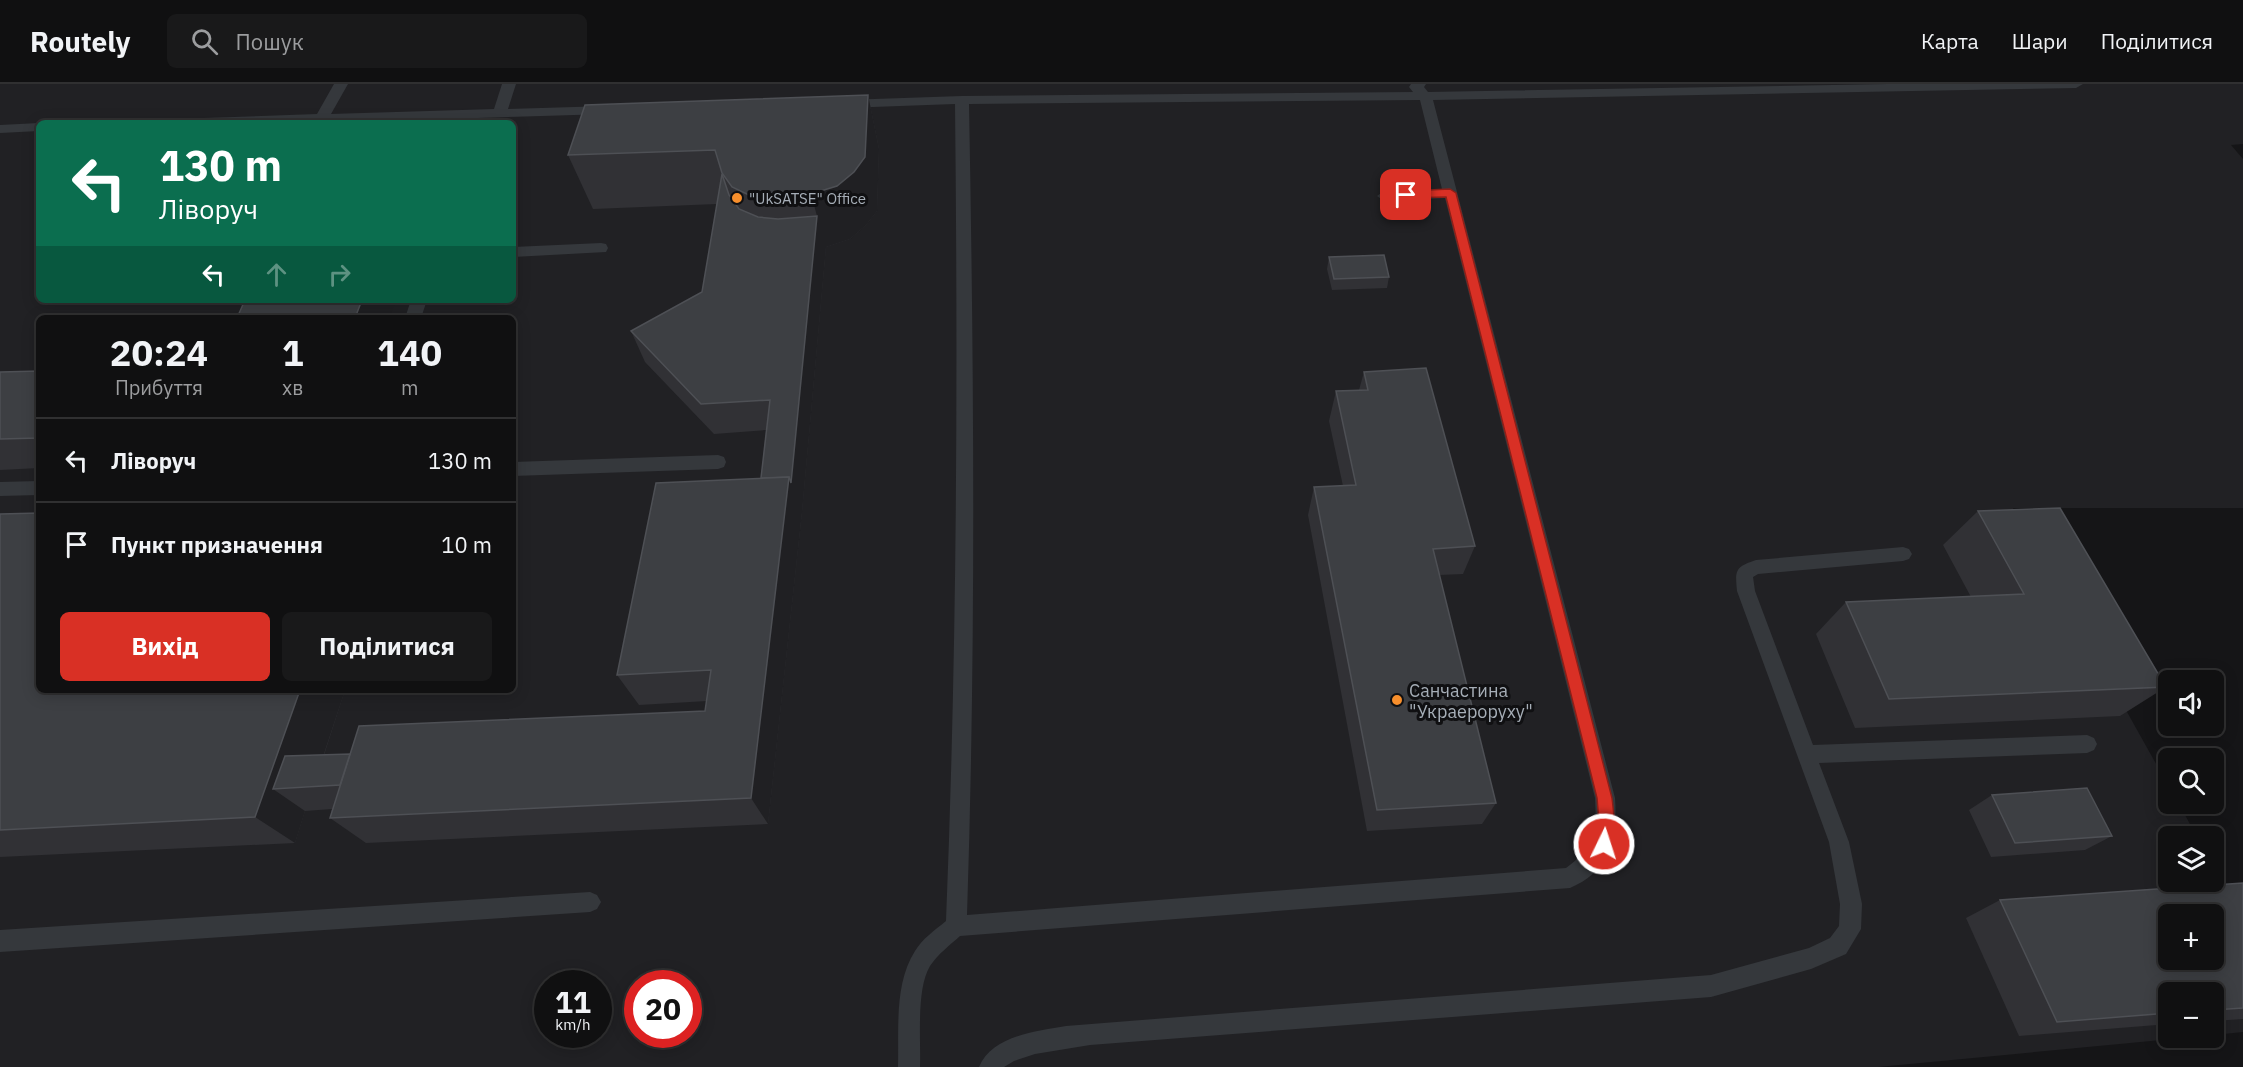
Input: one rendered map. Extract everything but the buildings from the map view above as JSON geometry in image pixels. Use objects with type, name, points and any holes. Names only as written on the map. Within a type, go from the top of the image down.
[{"type":"lane","points":[[322,118],[341,84]]},
{"type":"lane","points":[[500,113],[509,84]]},
{"type":"lane","points":[[995,100],[996,84]]},
{"type":"lane","points":[[1091,84],[1091,99]]},
{"type":"lane","points":[[828,105],[1423,90],[2076,84]]},
{"type":"lane","points":[[909,1067],[913,988],[916,974],[922,959],[956,926],[1570,878],[1588,864],[1604,844],[1607,822],[1605,798],[1423,90]]},
{"type":"lane","points":[[956,926],[961,820],[965,326],[962,100]]},
{"type":"lane","points":[[263,120],[617,110]]},
{"type":"lane","points":[[0,129],[36,127]]},
{"type":"lane","points":[[1384,196],[1450,193]]},
{"type":"lane","points":[[516,252],[601,248]]},
{"type":"lane","points":[[516,469],[718,462]]},
{"type":"lane","points":[[0,489],[36,488]]},
{"type":"lane","points":[[990,1067],[992,1062],[1014,1050],[1043,1040],[1711,986],[1811,958],[1838,946],[1850,929],[1851,904],[1839,842],[1746,591],[1744,573],[1756,567],[1903,554]]},
{"type":"lane","points":[[1805,754],[2087,744]]},
{"type":"lane","points":[[0,940],[590,902]]},
{"type":"shaded area","points":[[0,84],[2243,84],[2243,144],[2231,145],[2243,159],[2243,508],[2013,508],[2158,767],[2158,814],[2184,814],[2191,826],[2158,826],[2158,892],[2224,892],[2224,886],[2243,919],[2243,1032],[2224,1034],[2224,982],[2158,982],[2158,1040],[1878,1067],[0,1067]]},
{"type":"place","name":"\"UkSATSE\" Office","points":[[737,198]]},
{"type":"place","name":"Санчастина \"Украероруху\"","points":[[1397,700]]},
{"type":"route","points":[[1406,195],[1450,193],[1605,798],[1607,822],[1604,844]]}]
